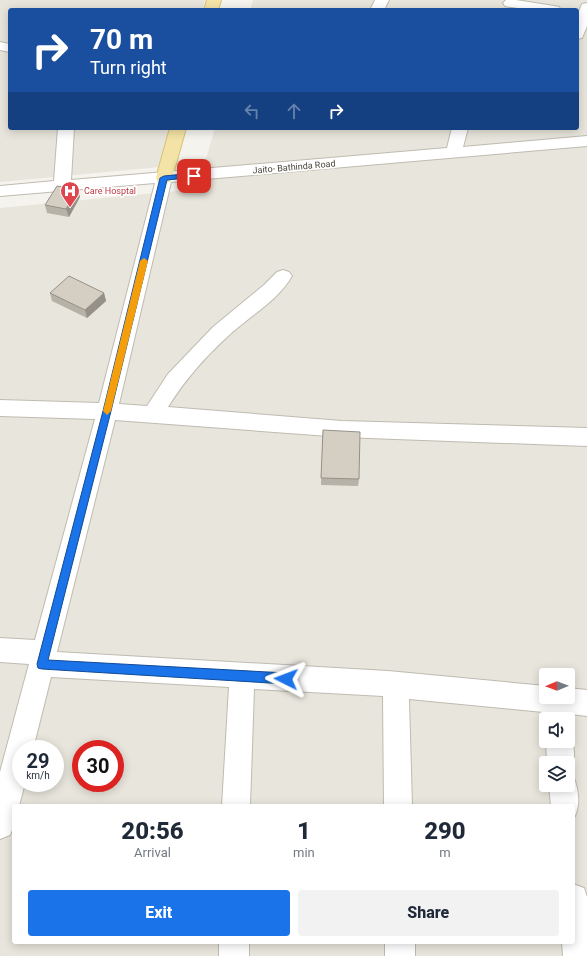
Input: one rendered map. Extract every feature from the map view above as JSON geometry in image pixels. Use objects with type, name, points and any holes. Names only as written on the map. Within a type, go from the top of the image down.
[{"type":"main road","points":[[164,178],[177,130]]},
{"type":"street","points":[[510,3],[541,8]]},
{"type":"street","points":[[579,29],[584,13]]},
{"type":"street","points":[[62,186],[66,130]]},
{"type":"street","points":[[454,152],[460,130]]},
{"type":"street","name":"Jaito- Bathinda Road","points":[[0,191],[587,141]]},
{"type":"street","points":[[0,825],[107,411],[164,178]]},
{"type":"street","points":[[152,415],[175,379],[220,332],[271,290],[284,276]]},
{"type":"street","points":[[0,408],[107,411],[342,429],[587,437]]},
{"type":"street","points":[[0,650],[43,659],[242,676],[395,685],[556,710],[587,704]]},
{"type":"street","points":[[236,804],[242,676]]},
{"type":"street","points":[[395,685],[397,710],[398,804]]},
{"type":"street","points":[[564,792],[565,804]]},
{"type":"street","points":[[575,922],[578,956]]},
{"type":"street","points":[[234,944],[234,956]]},
{"type":"street","points":[[400,944],[400,956]]},
{"type":"shaded area","points":[[0,0],[205,0],[203,8],[8,8],[8,130],[169,130],[160,167],[0,182]]},
{"type":"shaded area","points":[[253,0],[587,0],[587,956],[0,956],[0,208],[197,189],[214,130],[579,130],[579,8],[251,8]]},
{"type":"building","points":[[57,186],[78,189],[66,209],[45,205]]},
{"type":"building","points":[[69,276],[104,293],[85,310],[50,293]]},
{"type":"building","points":[[323,430],[360,432],[359,479],[321,478]]},
{"type":"slow traffic","points":[[107,411],[144,261]]},
{"type":"place","name":"Care Hosptal","points":[[70,208]]},
{"type":"route","points":[[194,176],[164,178],[107,411],[42,664],[286,679]]}]
